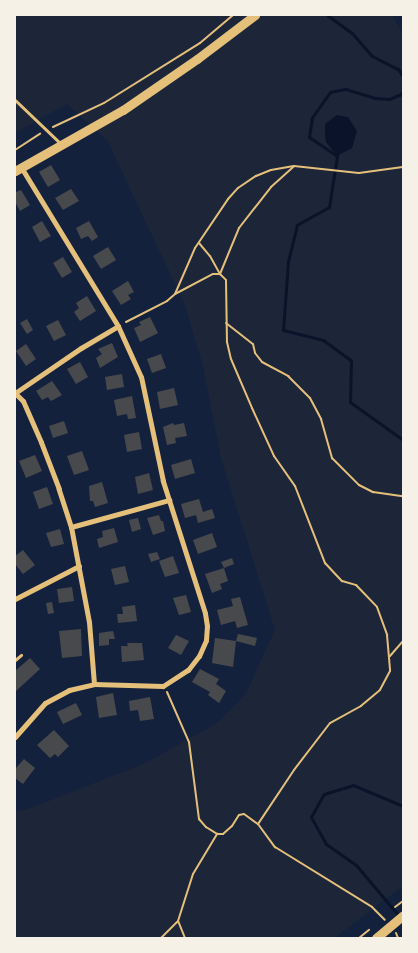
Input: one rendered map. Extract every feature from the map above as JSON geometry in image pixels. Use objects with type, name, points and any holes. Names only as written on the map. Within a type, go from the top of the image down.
[{"type":"street","points":[[15,737],[46,703],[70,690],[94,684],[164,686],[188,670],[199,656],[206,640],[207,626],[205,613],[169,500],[141,377],[118,326],[18,169],[123,110],[197,59],[255,15]]},
{"type":"street","points":[[94,684],[88,622],[79,566],[70,527],[59,489],[41,442],[23,401],[15,393],[81,348],[118,326]]},
{"type":"street","points":[[70,527],[169,500]]},
{"type":"street","points":[[16,597],[79,566]]},
{"type":"street","points":[[376,938],[403,915]]},
{"type":"lane","points":[[15,100],[61,144]]},
{"type":"lane","points":[[15,660],[21,655]]},
{"type":"path","points":[[15,150],[47,129],[104,103],[200,42],[233,15]]},
{"type":"path","points":[[175,294],[199,243],[238,188],[271,170],[294,166],[359,173],[403,167]]},
{"type":"path","points":[[220,274],[239,228],[271,186],[294,166]]},
{"type":"path","points":[[199,243],[226,280],[226,323],[231,359],[274,456],[295,486],[326,562],[342,581],[356,585],[377,607],[387,635],[390,656],[390,671],[380,690],[361,706],[330,723],[294,770],[258,824]]},
{"type":"path","points":[[118,326],[167,302],[175,294],[213,274],[220,274]]},
{"type":"path","points":[[226,323],[253,344],[255,353],[262,362],[288,376],[310,398],[322,419],[332,458],[359,485],[373,492],[403,496]]},
{"type":"path","points":[[390,656],[403,641]]},
{"type":"path","points":[[164,686],[188,742],[199,819],[206,827],[217,834]]},
{"type":"path","points":[[161,938],[178,920],[193,874],[217,834],[227,831],[239,815],[244,814],[258,824],[275,847],[372,907],[379,914]]},
{"type":"path","points":[[178,920],[185,938]]},
{"type":"shaded area","points":[[15,15],[392,15],[403,35],[403,886],[334,938],[15,938],[15,811],[28,809],[146,763],[217,723],[245,695],[275,630],[221,458],[203,366],[185,305],[107,140],[67,104],[15,133]]},
{"type":"shaded area","points":[[337,115],[348,117],[357,131],[352,148],[337,156],[326,142],[325,124]]},
{"type":"building","points":[[51,165],[60,180],[48,187],[39,172]]},
{"type":"building","points":[[71,189],[79,201],[63,210],[55,198]]},
{"type":"building","points":[[15,190],[16,192],[21,190],[30,205],[20,211],[15,202]]},
{"type":"building","points":[[42,221],[51,236],[40,242],[32,227]]},
{"type":"building","points":[[89,221],[98,237],[92,241],[88,236],[81,239],[76,228]]},
{"type":"building","points":[[108,247],[116,260],[101,269],[93,256]]},
{"type":"building","points":[[63,257],[72,272],[62,278],[53,263]]},
{"type":"building","points":[[128,281],[134,292],[128,295],[131,299],[121,305],[112,291]]},
{"type":"building","points":[[87,296],[96,311],[80,321],[74,312],[79,308],[76,303]]},
{"type":"building","points":[[150,317],[158,333],[140,342],[134,328],[141,325],[139,322]]},
{"type":"building","points":[[27,319],[33,330],[27,334],[20,323]]},
{"type":"building","points":[[58,320],[66,335],[54,341],[46,326]]},
{"type":"building","points":[[112,343],[118,357],[100,368],[96,358],[102,354],[98,349]]},
{"type":"building","points":[[26,344],[36,359],[26,366],[16,351]]},
{"type":"building","points":[[161,354],[166,368],[152,373],[147,359]]},
{"type":"building","points":[[80,362],[88,377],[76,384],[67,369]]},
{"type":"building","points":[[122,374],[124,387],[107,390],[105,377]]},
{"type":"building","points":[[52,381],[62,395],[51,401],[48,397],[42,400],[36,391]]},
{"type":"building","points":[[174,388],[178,405],[160,409],[157,392]]},
{"type":"building","points":[[132,396],[136,418],[128,419],[127,414],[117,416],[114,400]]},
{"type":"building","points":[[64,421],[68,433],[53,438],[49,426]]},
{"type":"building","points":[[173,423],[174,425],[184,423],[187,436],[175,438],[176,443],[167,445],[163,427]]},
{"type":"building","points":[[139,432],[142,449],[127,452],[124,435]]},
{"type":"building","points":[[82,451],[89,470],[74,475],[67,456]]},
{"type":"building","points":[[35,455],[42,471],[26,478],[19,461]]},
{"type":"building","points":[[191,459],[195,473],[175,479],[171,465]]},
{"type":"building","points":[[149,473],[153,490],[138,494],[135,477]]},
{"type":"building","points":[[102,482],[108,503],[95,507],[93,501],[90,501],[89,486]]},
{"type":"building","points":[[47,487],[53,504],[39,509],[33,492]]},
{"type":"building","points":[[199,499],[203,512],[212,509],[215,518],[198,523],[196,515],[185,518],[181,504]]},
{"type":"building","points":[[159,515],[161,521],[163,521],[165,531],[153,535],[147,518]]},
{"type":"building","points":[[138,518],[141,529],[132,532],[129,520]]},
{"type":"building","points":[[114,528],[118,542],[99,548],[97,539],[103,537],[102,531]]},
{"type":"building","points":[[60,529],[64,544],[51,547],[46,533]]},
{"type":"building","points":[[212,533],[217,547],[198,554],[193,540]]},
{"type":"building","points":[[23,550],[35,565],[23,574],[15,564],[15,556]]},
{"type":"building","points":[[157,552],[160,559],[151,562],[148,554]]},
{"type":"building","points":[[173,556],[179,573],[165,577],[159,561]]},
{"type":"building","points":[[232,558],[234,564],[224,568],[221,562]]},
{"type":"building","points":[[125,566],[129,582],[115,585],[111,569]]},
{"type":"building","points":[[224,568],[228,581],[220,584],[222,589],[212,593],[205,574]]},
{"type":"building","points":[[72,587],[74,601],[59,603],[57,589]]},
{"type":"building","points":[[186,595],[191,612],[179,615],[173,598]]},
{"type":"building","points":[[240,597],[248,625],[237,628],[235,621],[221,625],[217,610],[233,606],[231,599]]},
{"type":"building","points":[[52,602],[54,613],[48,614],[46,603]]},
{"type":"building","points":[[135,605],[137,621],[118,623],[117,614],[123,614],[122,607]]},
{"type":"building","points":[[81,629],[82,656],[62,658],[59,631]]},
{"type":"building","points":[[113,631],[115,639],[109,639],[109,645],[99,646],[99,633]]},
{"type":"building","points":[[238,634],[257,638],[255,646],[236,641]]},
{"type":"building","points":[[176,635],[189,641],[181,655],[168,648]]},
{"type":"building","points":[[215,638],[236,641],[233,667],[212,663]]},
{"type":"building","points":[[127,643],[142,643],[144,660],[122,662],[121,646],[128,646]]},
{"type":"building","points":[[30,658],[40,669],[15,692],[15,671]]},
{"type":"building","points":[[200,669],[219,679],[216,684],[226,691],[219,703],[208,695],[210,692],[192,682]]},
{"type":"building","points":[[113,693],[117,715],[99,718],[96,697]]},
{"type":"building","points":[[150,697],[154,719],[140,721],[138,710],[130,711],[129,701]]},
{"type":"building","points":[[76,703],[82,715],[63,724],[57,712]]},
{"type":"building","points":[[54,730],[69,746],[58,757],[55,754],[50,758],[37,745]]},
{"type":"building","points":[[24,759],[35,768],[23,784],[15,778],[15,769]]},
{"type":"waterway","points":[[327,15],[352,33],[372,56],[398,69],[403,76]]},
{"type":"waterway","points":[[403,91],[401,94],[389,99],[375,98],[345,89],[330,92],[312,118],[309,137],[337,156],[329,207],[297,225],[288,261],[283,330],[323,340],[351,360],[350,402],[403,440]]},
{"type":"waterway","points":[[399,916],[356,865],[326,844],[311,817],[324,794],[353,785],[403,806]]}]
